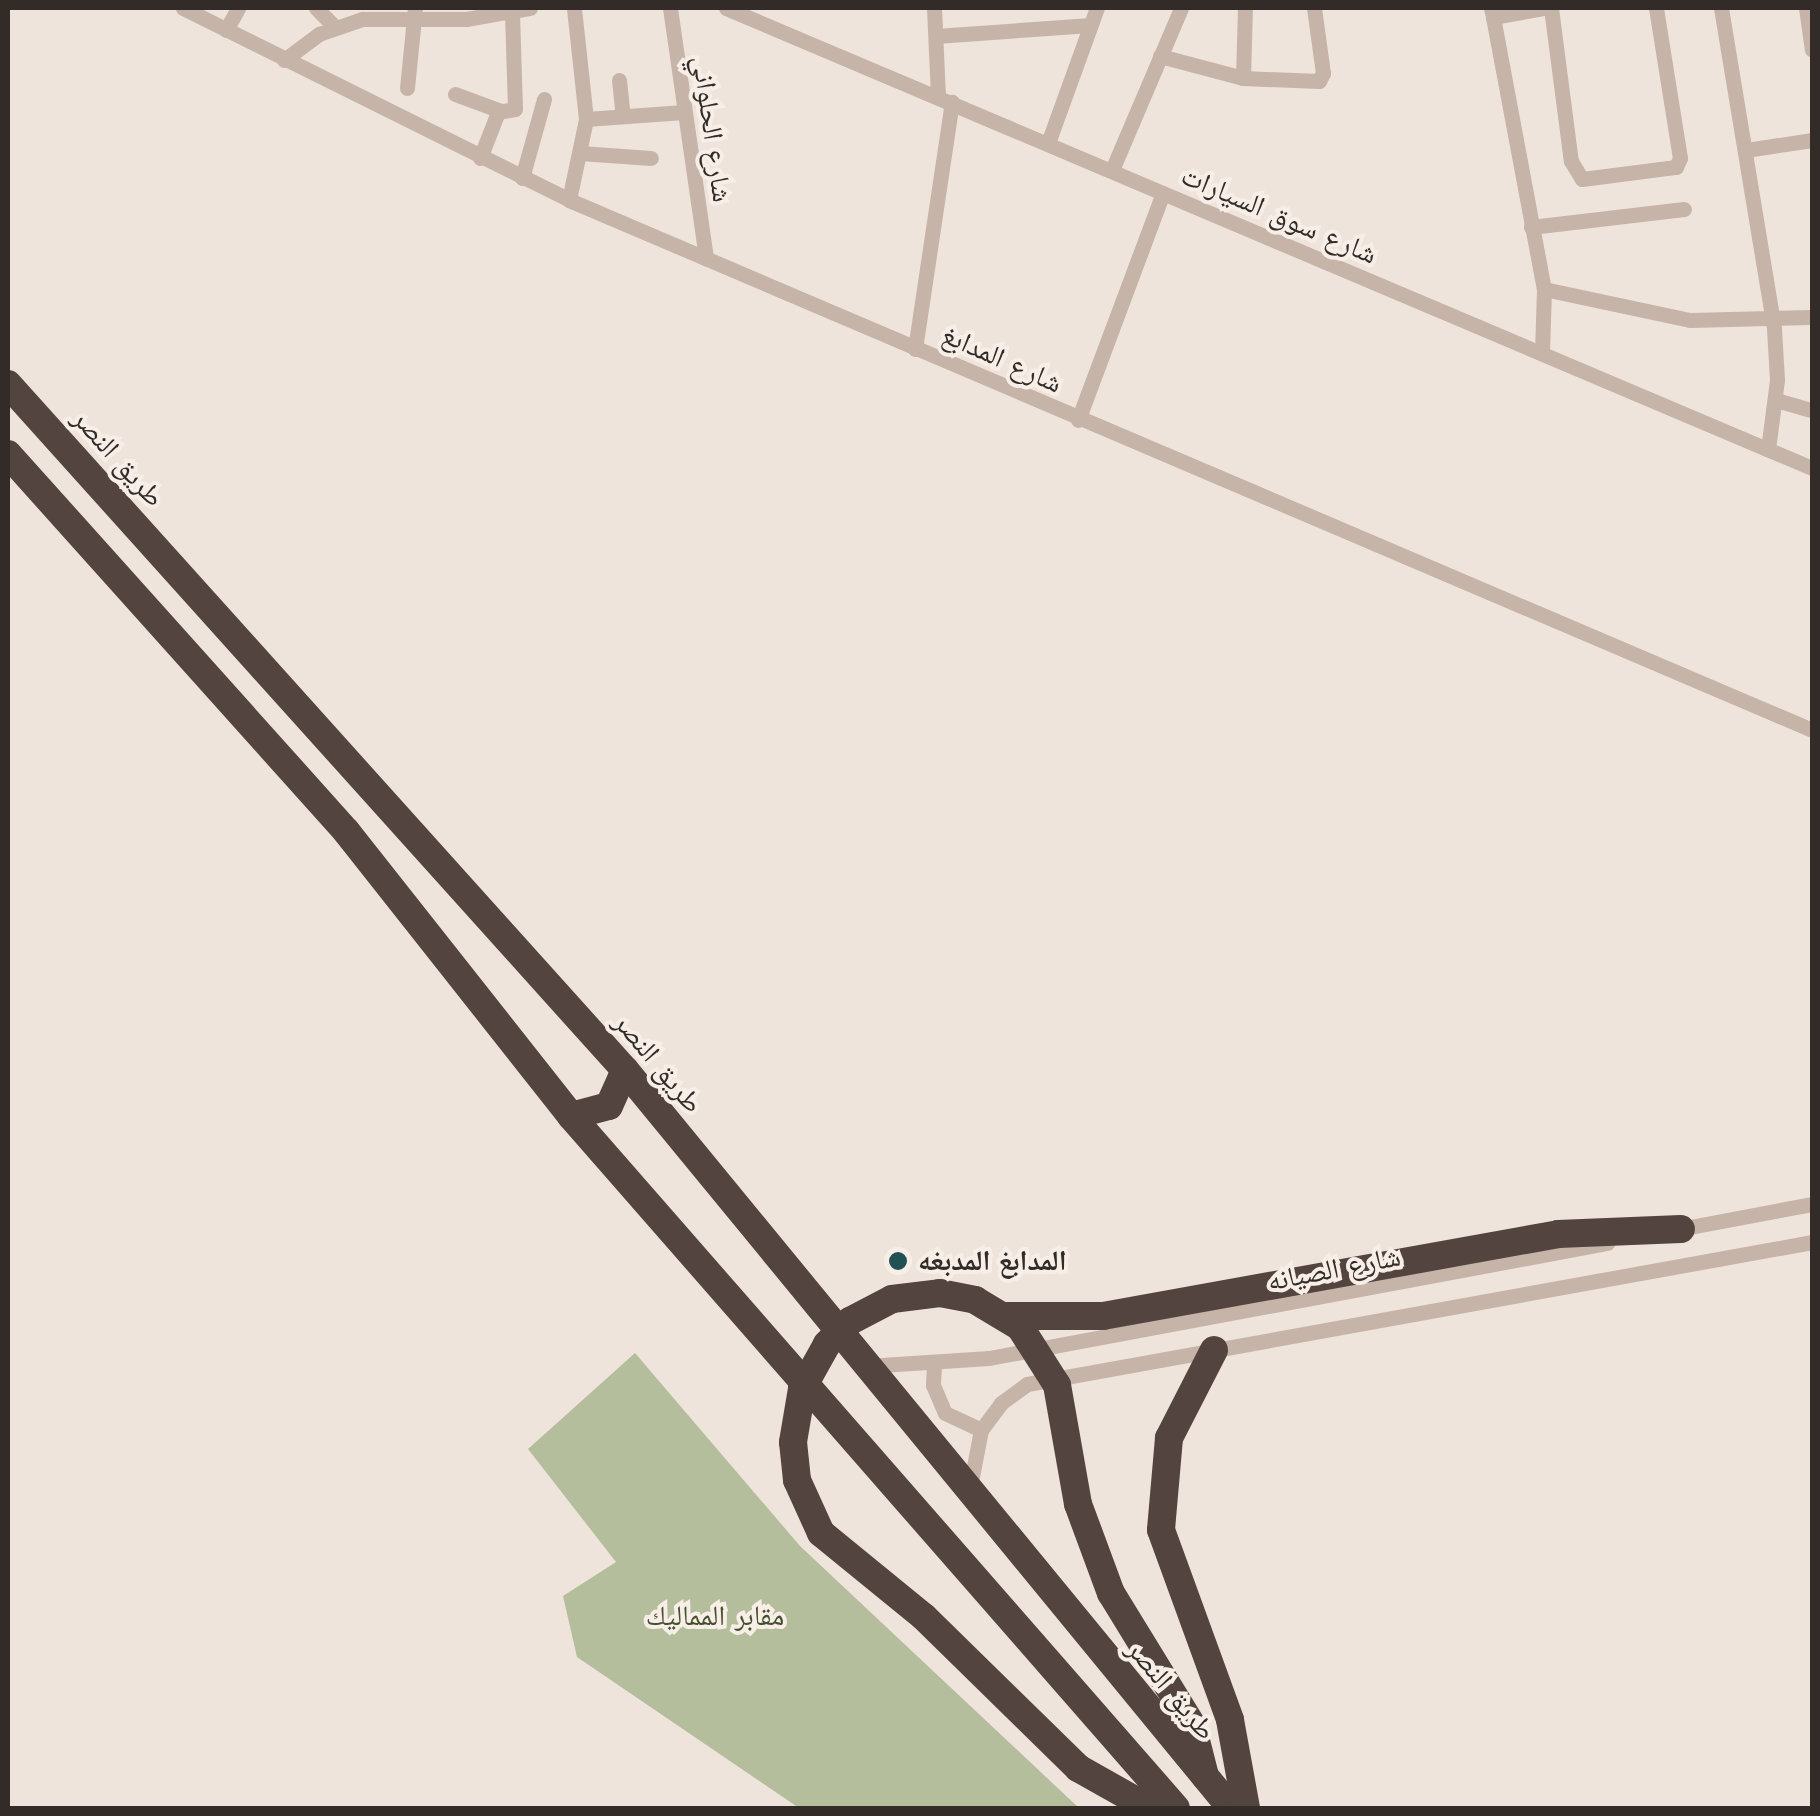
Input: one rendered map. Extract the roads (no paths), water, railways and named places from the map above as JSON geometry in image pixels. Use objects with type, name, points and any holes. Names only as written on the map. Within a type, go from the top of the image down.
[{"type":"highway","name":"طريق النصر","points":[[8,384],[625,1070],[862,1366],[1230,1808]]},
{"type":"highway","points":[[8,454],[346,831],[571,1116],[1176,1808]]},
{"type":"highway","points":[[571,1116],[609,1106],[625,1070]]},
{"type":"highway","points":[[1148,1808],[1078,1768],[924,1617],[839,1550],[811,1516],[794,1460],[798,1407],[828,1344],[877,1305],[940,1293],[1006,1316],[1103,1316],[1583,1230],[1681,1229]]},
{"type":"highway","points":[[1006,1316],[1032,1339],[1057,1384],[1078,1504],[1111,1593],[1192,1726],[1206,1782]]},
{"type":"highway","points":[[1214,1350],[1169,1438],[1161,1530],[1230,1720],[1246,1808]]},
{"type":"street","name":"شارع المدابغ","points":[[183,8],[569,200],[1812,730]]},
{"type":"street","points":[[226,30],[238,8]]},
{"type":"street","points":[[316,8],[336,27]]},
{"type":"street","points":[[284,60],[360,14],[512,12],[530,8]]},
{"type":"street","points":[[569,200],[586,119],[574,8]]},
{"type":"street","name":"شارع الحلواني","points":[[670,8],[706,258]]},
{"type":"street","name":"شارع سوق السيارات","points":[[726,8],[1812,468]]},
{"type":"street","points":[[915,348],[945,100],[934,8]]},
{"type":"street","points":[[1048,143],[1098,8]]},
{"type":"street","points":[[1112,170],[1181,8]]},
{"type":"street","points":[[1243,78],[1245,8]]},
{"type":"street","points":[[1160,56],[1243,78],[1322,78],[1314,8]]},
{"type":"street","points":[[1542,354],[1544,290],[1492,12],[1548,8],[1571,161],[1582,179],[1676,167],[1680,158],[1656,8]]},
{"type":"street","points":[[1721,8],[1772,316],[1776,400],[1768,449]]},
{"type":"street","points":[[1806,8],[1812,50]]},
{"type":"street","points":[[454,94],[500,111],[514,109],[512,12]]},
{"type":"street","points":[[407,88],[414,13]]},
{"type":"street","points":[[936,36],[1091,25]]},
{"type":"street","points":[[619,80],[623,116]]},
{"type":"street","points":[[522,178],[544,98]]},
{"type":"street","points":[[480,158],[500,111]]},
{"type":"street","points":[[586,119],[684,112]]},
{"type":"street","points":[[1746,150],[1812,140]]},
{"type":"street","points":[[580,153],[651,158]]},
{"type":"street","points":[[1078,420],[1163,193]]},
{"type":"street","points":[[1531,227],[1684,209]]},
{"type":"street","points":[[1544,290],[1690,320],[1812,317]]},
{"type":"street","points":[[1776,400],[1812,410]]},
{"type":"street","name":"شارع الصيانه","points":[[862,1366],[934,1365],[1812,1204]]},
{"type":"street","name":"شارع الصيانه","points":[[982,1430],[1001,1403],[1027,1384],[1812,1242]]},
{"type":"street","points":[[934,1365],[933,1385],[945,1412],[982,1430],[972,1458],[973,1501]]},
{"type":"place","name":"المدابغ المدبغه","points":[[898,1261]]},
{"type":"park label","name":"مقابر المماليك","points":[[715,1616]]}]
